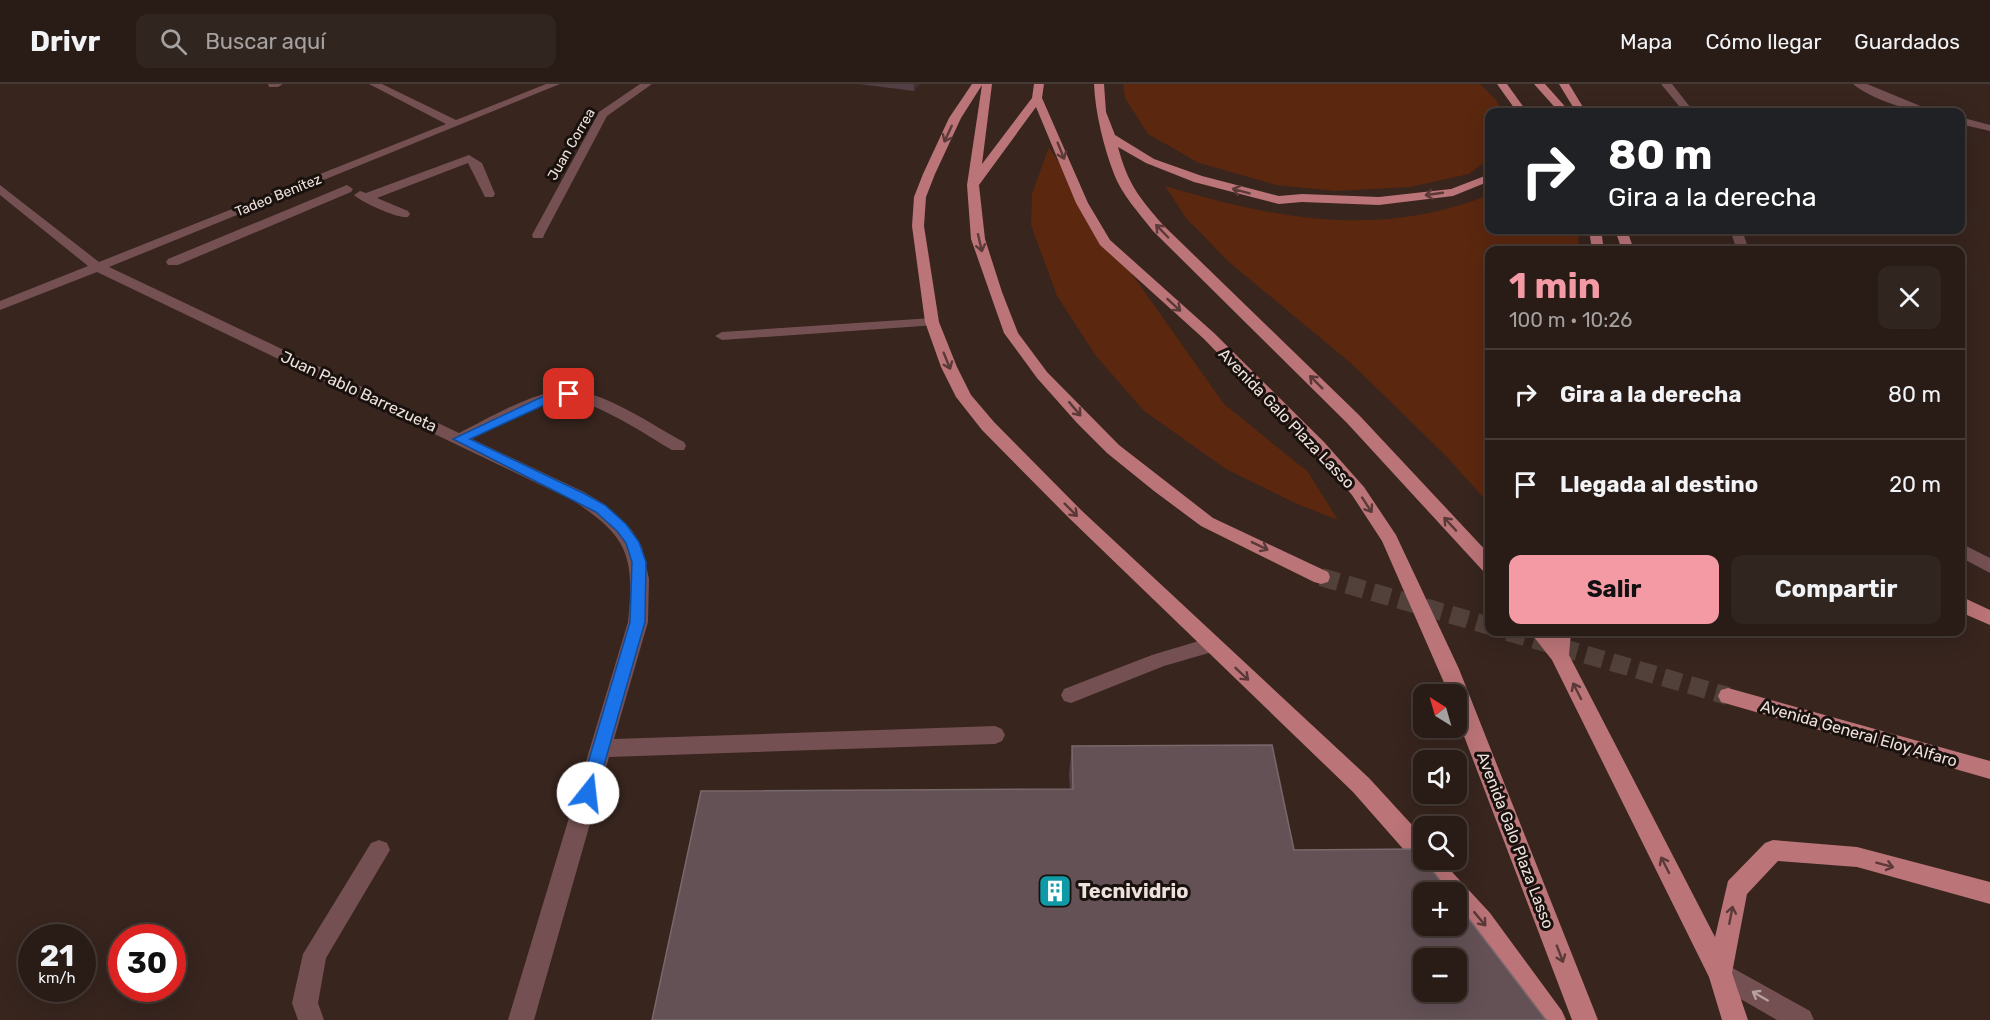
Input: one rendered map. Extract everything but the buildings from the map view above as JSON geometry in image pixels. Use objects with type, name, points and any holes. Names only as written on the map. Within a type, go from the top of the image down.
[{"type":"main road","points":[[977,84],[955,118],[920,197],[918,226],[932,322],[949,367],[964,397],[988,426],[1212,645],[1361,785],[1413,843]]},
{"type":"main road","points":[[987,84],[973,185],[978,239],[994,292],[1011,333],[1042,375],[1113,449],[1207,522],[1321,577]]},
{"type":"main road","points":[[1099,84],[1101,112],[1120,175],[1134,199],[1158,228],[1353,419],[1485,562]]},
{"type":"main road","points":[[1502,84],[1519,108]]},
{"type":"main road","points":[[1539,84],[1561,108]]},
{"type":"main road","points":[[1564,84],[1579,108]]},
{"type":"main road","points":[[973,185],[1038,91]]},
{"type":"main road","name":"Avenida Galo Plaza Lasso","points":[[1038,91],[1082,203],[1105,242],[1209,336],[1318,446],[1358,491],[1390,539],[1449,669],[1585,1020]]},
{"type":"main road","points":[[1110,137],[1150,161],[1198,179],[1279,200],[1302,198],[1343,202],[1388,200],[1453,192],[1485,179]]},
{"type":"main road","points":[[1965,606],[1990,618]]},
{"type":"main road","points":[[1543,636],[1558,655],[1720,973],[1735,1020]]},
{"type":"main road","points":[[1558,655],[1561,636]]},
{"type":"main road","name":"Avenida General Eloy Alfaro","points":[[1728,696],[1990,770]]},
{"type":"main road","points":[[1720,973],[1736,889],[1773,850],[1857,857],[1990,893]]},
{"type":"main road","points":[[1436,870],[1482,921],[1553,1020]]},
{"type":"street","points":[[374,84],[456,124]]},
{"type":"street","name":"Tadeo Benítez","points":[[0,306],[555,84]]},
{"type":"street","name":"Juan Correa","points":[[538,235],[603,114],[647,84]]},
{"type":"street","points":[[1666,84],[1686,108]]},
{"type":"street","points":[[1858,84],[1895,101],[1917,108]]},
{"type":"street","points":[[1965,121],[1990,128]]},
{"type":"street","points":[[365,198],[469,159],[476,163],[489,194]]},
{"type":"street","points":[[320,178],[404,214]]},
{"type":"street","name":"Juan Pablo Barrezueta","points":[[0,189],[97,267],[578,496],[600,509],[622,528],[632,542],[639,562],[638,622],[521,1020]]},
{"type":"street","points":[[173,262],[347,189]]},
{"type":"street","points":[[722,336],[932,322]]},
{"type":"street","points":[[459,439],[550,398],[569,394],[587,398],[678,446]]},
{"type":"street","points":[[1965,552],[1990,566]]},
{"type":"street","points":[[1071,695],[1159,660],[1212,645]]},
{"type":"street","points":[[601,748],[995,735]]},
{"type":"street","points":[[311,1020],[305,1003],[315,954],[379,850]]},
{"type":"street","points":[[1720,973],[1801,1020]]},
{"type":"shaded area","points":[[1123,84],[1480,84],[1501,108],[1485,108],[1485,162],[1469,174],[1410,187],[1336,191],[1276,185],[1199,163],[1148,134],[1125,98]]},
{"type":"shaded area","points":[[1049,147],[1117,253],[1224,404],[1308,472],[1338,520],[1297,504],[1226,469],[1144,411],[1096,356],[1057,296],[1031,225],[1032,194]]},
{"type":"shaded area","points":[[1165,186],[1247,208],[1327,219],[1367,220],[1407,217],[1448,209],[1485,196],[1485,234],[1578,234],[1579,246],[1485,246],[1485,500],[1447,457],[1353,365],[1229,262],[1186,218]]},
{"type":"tunnel","points":[[1321,577],[1485,625]]},
{"type":"tunnel","points":[[1522,636],[1728,696]]},
{"type":"place","name":"Tecnividrio","points":[[1055,891]]},
{"type":"route","points":[[569,394],[550,398],[459,439],[578,496],[600,509],[622,528],[632,542],[639,562],[638,622],[588,793]]}]
